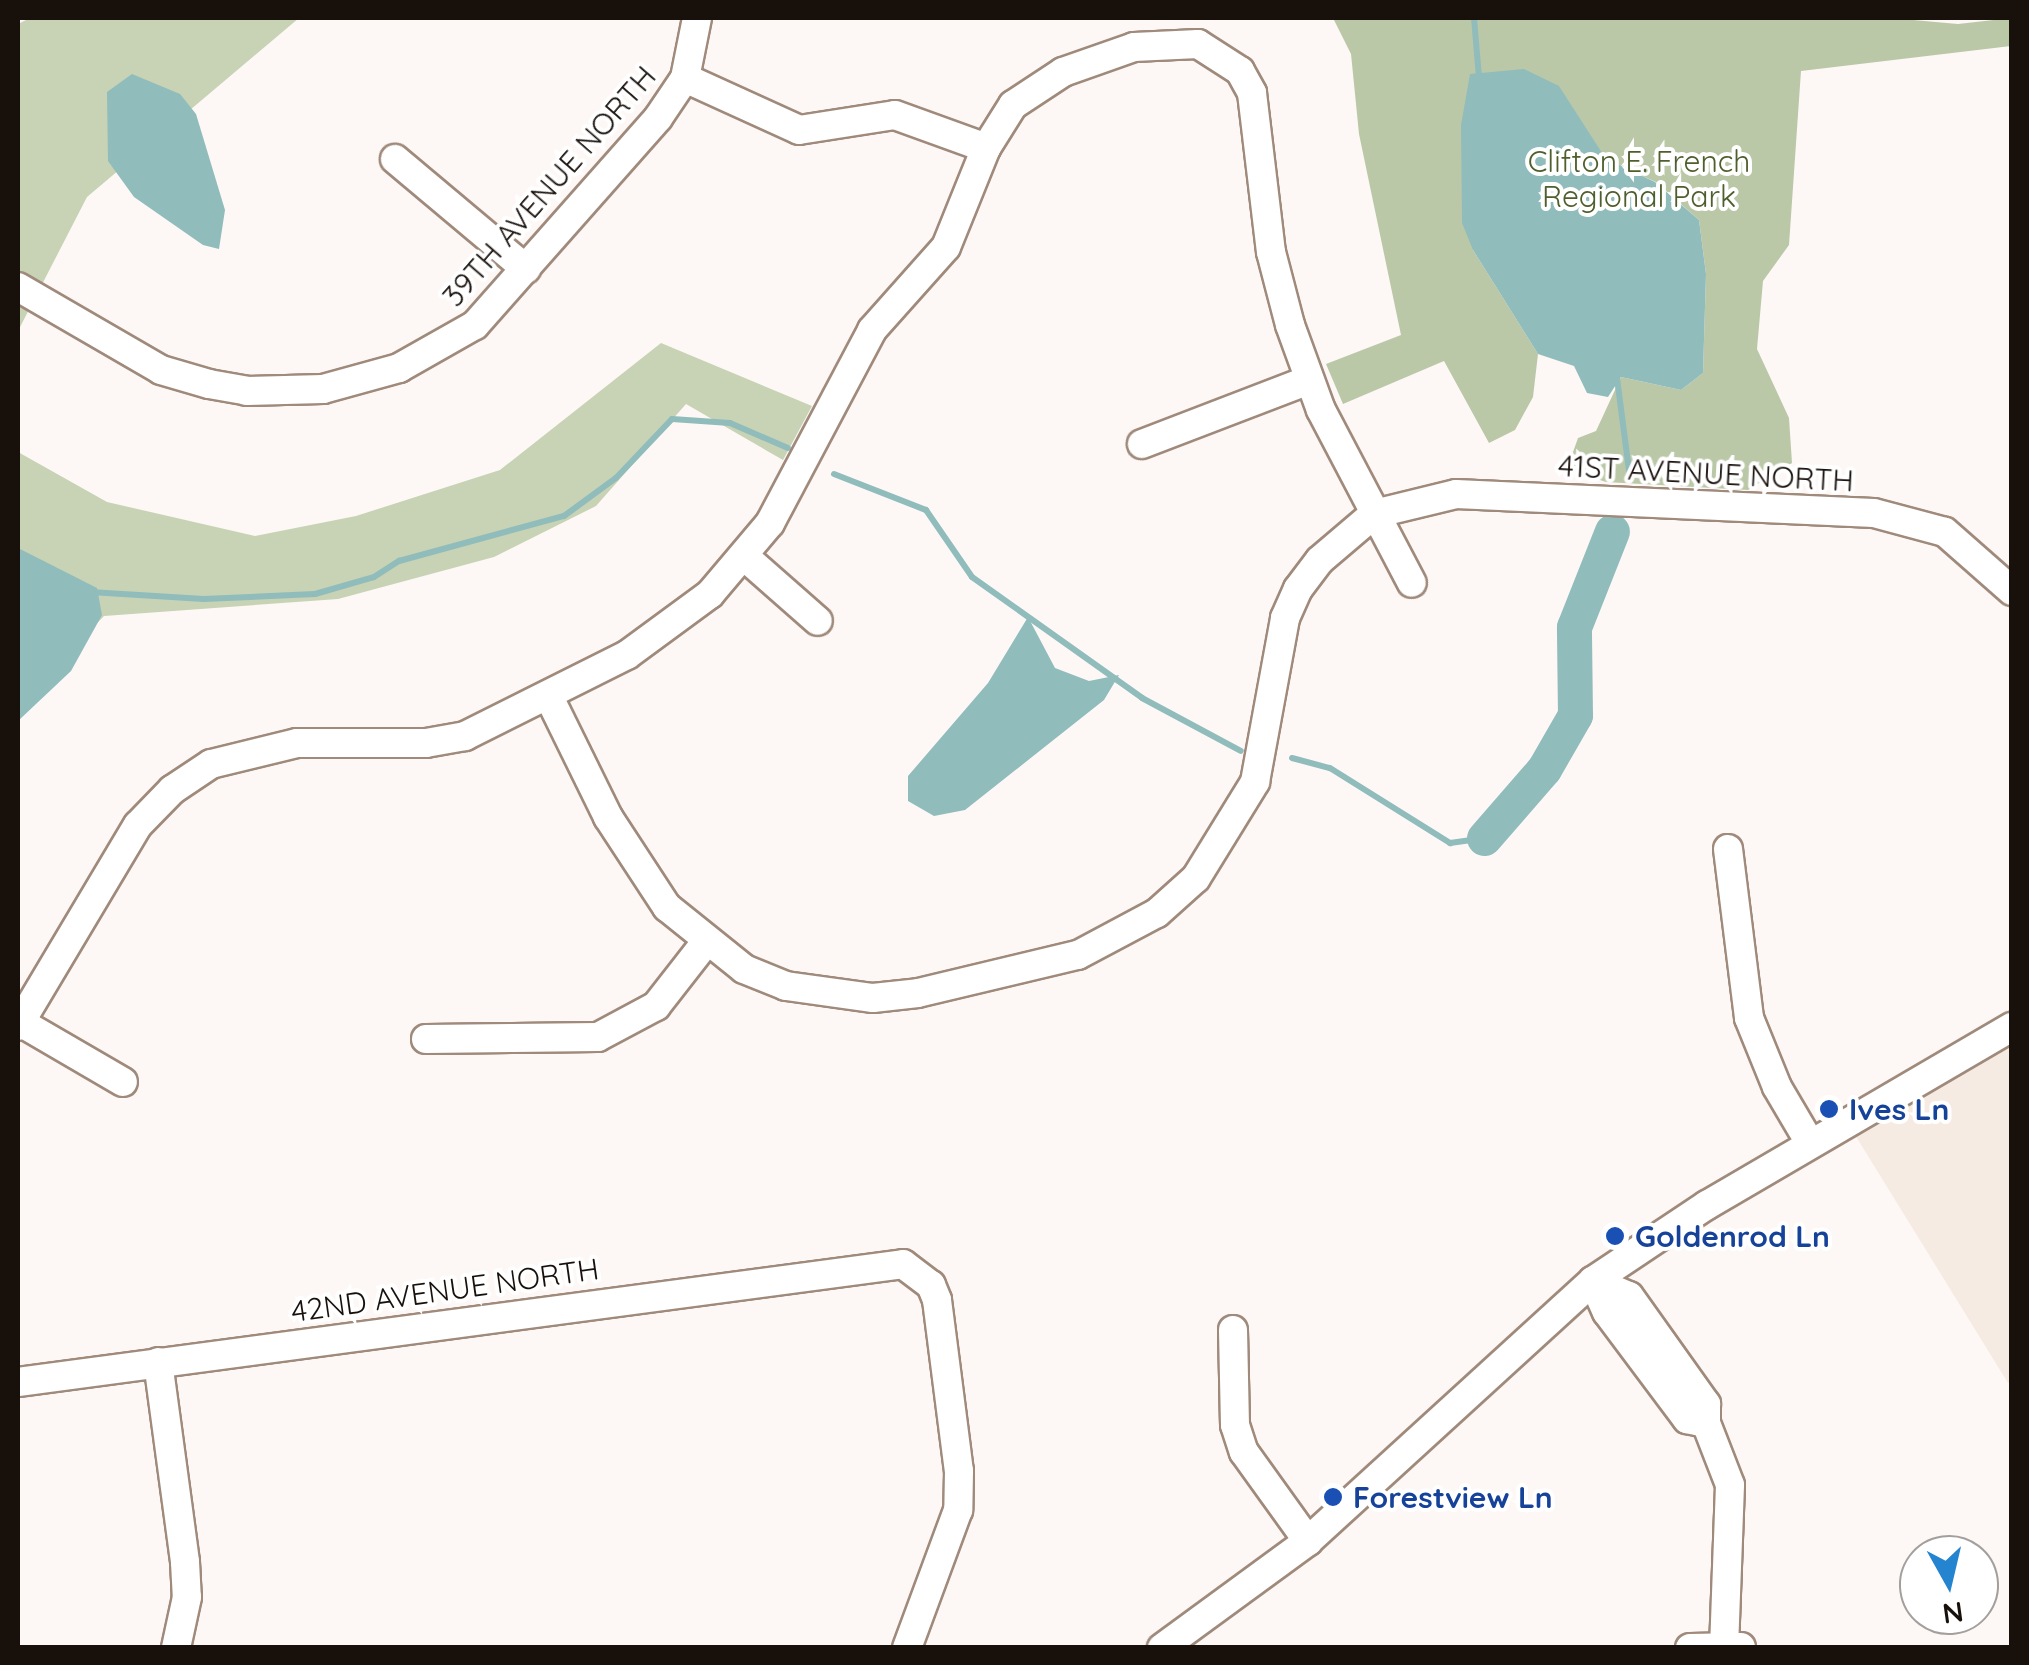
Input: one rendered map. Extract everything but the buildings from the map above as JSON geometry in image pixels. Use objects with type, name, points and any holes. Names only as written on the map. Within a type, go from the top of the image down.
[{"type":"street","points":[[697,18],[685,78],[799,130],[895,115],[986,148]]},
{"type":"street","points":[[123,1082],[19,1024],[138,825],[172,790],[211,764],[297,742],[426,743],[465,736],[549,697],[669,626],[744,556],[782,501],[850,362],[946,247],[986,148],[1013,105],[1063,72],[1177,41],[1221,55],[1252,93],[1270,252],[1309,380],[1412,583]]},
{"type":"street","name":"39TH AVENUE NORTH","points":[[18,287],[161,370],[246,391],[285,392],[360,382],[438,350],[475,326],[685,78]]},
{"type":"street","points":[[395,159],[526,269]]},
{"type":"street","points":[[1142,444],[1309,380]]},
{"type":"street","name":"41ST AVENUE NORTH","points":[[549,697],[648,882],[706,942],[744,969],[786,986],[873,998],[1033,969],[1116,939],[1157,913],[1222,844],[1255,782],[1285,618],[1298,589],[1320,560],[1374,514],[1456,494],[1874,513],[1945,532],[2012,592]]},
{"type":"street","points":[[744,556],[818,621]]},
{"type":"street","points":[[1728,850],[1750,1018],[1777,1086],[1810,1143]]},
{"type":"street","points":[[426,1039],[598,1037],[656,1006],[706,942]]},
{"type":"street","points":[[1162,1648],[1308,1541],[1594,1281],[1810,1143],[2012,1026]]},
{"type":"street","name":"42ND AVENUE NORTH","points":[[18,1382],[882,1264],[918,1272],[937,1300],[959,1471],[958,1510],[907,1648]]},
{"type":"street","points":[[1594,1281],[1629,1296],[1706,1404],[1706,1423],[1722,1450],[1730,1484],[1733,1646],[1690,1648]]},
{"type":"street","points":[[1233,1330],[1234,1425],[1244,1452],[1308,1541]]},
{"type":"street","points":[[158,1362],[185,1562],[187,1597],[176,1648]]},
{"type":"shaded area","points":[[2011,1044],[2011,1382],[2008,1383],[1855,1135]]},
{"type":"green space","points":[[30,18],[299,18],[87,197],[18,331],[18,24]]},
{"type":"green space","name":"Clifton E. French Regional Park","points":[[1333,18],[1891,18],[1958,24],[2011,18],[2011,46],[1801,71],[1789,245],[1763,281],[1757,349],[1789,418],[1792,463],[1748,490],[1606,482],[1567,469],[1578,438],[1596,431],[1621,377],[1681,390],[1703,373],[1706,274],[1699,220],[1656,182],[1606,160],[1559,87],[1473,250],[1538,354],[1533,397],[1515,430],[1489,443],[1444,361],[1343,404],[1326,364],[1401,335],[1359,134],[1351,54]]},
{"type":"green space","points":[[661,343],[812,406],[783,460],[686,404],[596,506],[494,557],[338,599],[104,616],[18,704],[18,452],[107,502],[255,536],[356,516],[500,470]]},
{"type":"water","points":[[1524,69],[1559,86],[1606,159],[1655,182],[1699,220],[1706,274],[1703,373],[1681,390],[1621,377],[1608,397],[1587,393],[1574,366],[1538,354],[1473,250],[1462,223],[1461,125],[1470,74]]},
{"type":"water","points":[[132,74],[180,94],[196,114],[225,210],[219,249],[203,245],[134,197],[108,161],[107,92]]},
{"type":"water","points":[[18,548],[97,588],[102,615],[71,671],[18,721]]},
{"type":"water","points":[[1028,617],[1055,668],[1089,681],[1119,675],[1104,700],[965,810],[934,816],[908,801],[908,776],[988,683]]},
{"type":"waterway","points":[[1474,18],[1479,77]]},
{"type":"waterway","points":[[1617,378],[1629,471]]},
{"type":"waterway","points":[[90,592],[204,599],[315,594],[374,577],[399,561],[564,516],[616,478],[672,419],[730,423],[788,448]]},
{"type":"waterway","points":[[834,474],[926,510],[972,577],[1142,698],[1241,751]]},
{"type":"waterway","points":[[1484,838],[1544,769],[1575,715],[1574,627],[1612,531]]},
{"type":"waterway","points":[[1292,758],[1330,768],[1450,843],[1484,838]]},
{"type":"place","name":"Ives Ln","points":[[1829,1109]]},
{"type":"place","name":"Goldenrod Ln","points":[[1615,1236]]},
{"type":"place","name":"Forestview Ln","points":[[1333,1497]]}]
